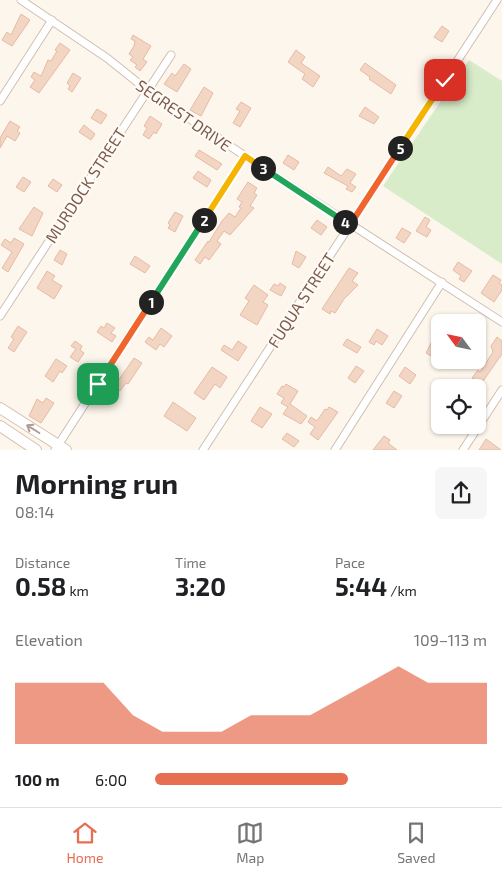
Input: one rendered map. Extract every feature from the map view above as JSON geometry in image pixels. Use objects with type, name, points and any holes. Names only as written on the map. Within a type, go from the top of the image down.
[{"type":"main road","points":[[0,408],[60,448]]},
{"type":"main road","points":[[0,426],[36,450]]},
{"type":"street","name":"SEGREST DRIVE","points":[[21,0],[107,58],[147,90],[245,156],[502,322]]},
{"type":"street","name":"FUQUA STREET","points":[[203,450],[497,0]]},
{"type":"street","points":[[0,101],[52,20]]},
{"type":"street","name":"MURDOCK STREET","points":[[0,316],[171,55]]},
{"type":"street","points":[[60,448],[245,156]]},
{"type":"street","points":[[335,450],[442,282]]},
{"type":"street","points":[[463,450],[502,390]]},
{"type":"green space","points":[[469,60],[502,81],[502,264],[383,186]]},
{"type":"building","points":[[21,14],[30,20],[12,46],[2,40],[7,32],[11,35]]},
{"type":"building","points":[[442,26],[449,31],[442,42],[434,37]]},
{"type":"building","points":[[133,35],[151,46],[143,59],[147,62],[140,71],[135,67],[137,65],[130,60],[133,57],[129,54],[135,41],[131,39]]},
{"type":"building","points":[[60,43],[70,50],[39,93],[30,87],[35,80],[31,77],[34,72],[41,76],[48,60],[51,61]]},
{"type":"building","points":[[296,50],[305,57],[301,63],[320,76],[313,87],[302,79],[305,74],[288,62]]},
{"type":"building","points":[[365,63],[396,85],[391,94],[369,79],[370,77],[360,70]]},
{"type":"building","points":[[184,64],[191,69],[177,92],[164,84],[172,73],[175,76]]},
{"type":"building","points":[[73,73],[81,78],[72,92],[68,89],[70,86],[67,83]]},
{"type":"building","points":[[204,87],[213,93],[201,116],[190,110]]},
{"type":"building","points":[[241,102],[251,108],[240,127],[233,123],[240,111],[236,109]]},
{"type":"building","points":[[365,107],[379,117],[374,124],[359,116]]},
{"type":"building","points":[[97,109],[107,115],[101,124],[91,118]]},
{"type":"building","points":[[150,116],[162,124],[156,134],[154,132],[149,139],[143,135],[147,128],[144,126]]},
{"type":"building","points":[[10,121],[20,127],[17,131],[20,133],[15,141],[7,136],[0,148],[0,138]]},
{"type":"building","points":[[84,125],[95,134],[91,140],[79,132]]},
{"type":"building","points":[[199,150],[222,164],[217,170],[195,156]]},
{"type":"building","points":[[288,155],[299,162],[294,170],[283,163]]},
{"type":"building","points":[[328,167],[341,176],[347,169],[356,174],[350,183],[356,187],[352,192],[346,189],[348,186],[324,173]]},
{"type":"building","points":[[198,171],[211,180],[207,187],[193,178]]},
{"type":"building","points":[[23,177],[31,182],[24,192],[16,187]]},
{"type":"building","points":[[53,179],[62,185],[57,192],[48,186]]},
{"type":"building","points":[[248,182],[257,188],[254,193],[257,195],[250,206],[254,208],[230,235],[224,231],[217,241],[221,244],[209,260],[205,257],[200,264],[195,260],[222,221],[229,213],[235,217],[241,208],[239,207],[242,202],[237,199]]},
{"type":"building","points":[[34,207],[43,213],[32,236],[19,229]]},
{"type":"building","points":[[175,212],[183,216],[175,232],[168,228],[170,225],[168,223]]},
{"type":"building","points":[[425,217],[430,220],[426,227],[431,230],[427,237],[416,231]]},
{"type":"building","points":[[317,220],[327,227],[321,235],[311,228]]},
{"type":"building","points":[[402,228],[411,233],[404,243],[396,238]]},
{"type":"building","points":[[14,238],[24,244],[8,272],[2,268],[12,252],[1,245],[5,239],[11,243]]},
{"type":"building","points":[[60,250],[67,254],[62,265],[54,260]]},
{"type":"building","points":[[296,251],[306,257],[299,268],[292,264]]},
{"type":"building","points":[[135,256],[150,266],[145,273],[130,264]]},
{"type":"building","points":[[458,262],[472,271],[464,282],[459,279],[461,276],[453,270]]},
{"type":"building","points":[[349,268],[358,273],[352,281],[358,285],[344,299],[335,313],[331,311],[330,314],[322,309]]},
{"type":"building","points":[[47,271],[55,276],[52,280],[62,286],[54,299],[37,288]]},
{"type":"building","points":[[493,275],[501,280],[499,283],[502,285],[502,290],[494,302],[481,293]]},
{"type":"building","points":[[280,283],[286,287],[281,296],[270,290],[274,284],[278,286]]},
{"type":"building","points":[[254,285],[268,295],[263,302],[268,305],[257,325],[240,315],[249,301],[245,298]]},
{"type":"building","points":[[107,323],[115,328],[111,333],[116,336],[112,342],[97,332],[101,326],[104,328]]},
{"type":"building","points":[[18,326],[27,332],[14,352],[8,348],[14,339],[11,337]]},
{"type":"building","points":[[161,328],[172,336],[164,347],[160,344],[156,350],[145,342],[149,337],[153,340]]},
{"type":"building","points":[[377,329],[388,336],[382,345],[376,341],[374,345],[369,342]]},
{"type":"building","points":[[497,337],[502,341],[502,354],[484,379],[474,379],[472,378],[478,370],[480,372],[482,369],[486,369],[486,363],[493,352],[491,346]]},
{"type":"building","points":[[347,339],[361,347],[357,353],[343,345]]},
{"type":"building","points":[[75,341],[82,346],[80,350],[84,353],[78,362],[70,357],[76,349],[71,346]]},
{"type":"building","points":[[238,341],[247,347],[238,361],[221,350],[224,345],[232,350]]},
{"type":"building","points":[[431,343],[431,356],[426,353]]},
{"type":"building","points":[[134,358],[142,363],[128,384],[126,383],[120,391],[108,382],[112,377],[118,381]]},
{"type":"building","points":[[56,359],[67,366],[62,373],[60,371],[53,382],[45,376]]},
{"type":"building","points":[[356,366],[364,371],[355,383],[348,378]]},
{"type":"building","points":[[212,367],[227,377],[220,388],[215,384],[204,400],[194,393]]},
{"type":"building","points":[[405,367],[416,375],[410,384],[399,376]]},
{"type":"building","points":[[286,384],[298,391],[290,404],[307,416],[301,424],[283,414],[288,407],[281,403],[284,398],[277,394],[282,386],[284,387]]},
{"type":"building","points":[[394,391],[402,396],[394,408],[386,403]]},
{"type":"building","points":[[46,398],[54,403],[41,423],[29,416],[37,399],[43,403]]},
{"type":"building","points":[[173,402],[196,418],[187,431],[164,416]]},
{"type":"building","points":[[260,407],[272,414],[262,428],[251,421]]},
{"type":"building","points":[[329,407],[338,412],[318,440],[310,434],[315,427],[308,422],[311,417],[317,421],[325,409],[327,410]]},
{"type":"building","points":[[287,433],[299,441],[294,447],[282,439]]},
{"type":"building","points":[[384,436],[390,440],[388,443],[397,450],[373,450]]},
{"type":"building","points":[[486,439],[501,450],[479,450]]},
{"type":"route","points":[[98,384],[245,156],[350,225],[445,80]]}]
